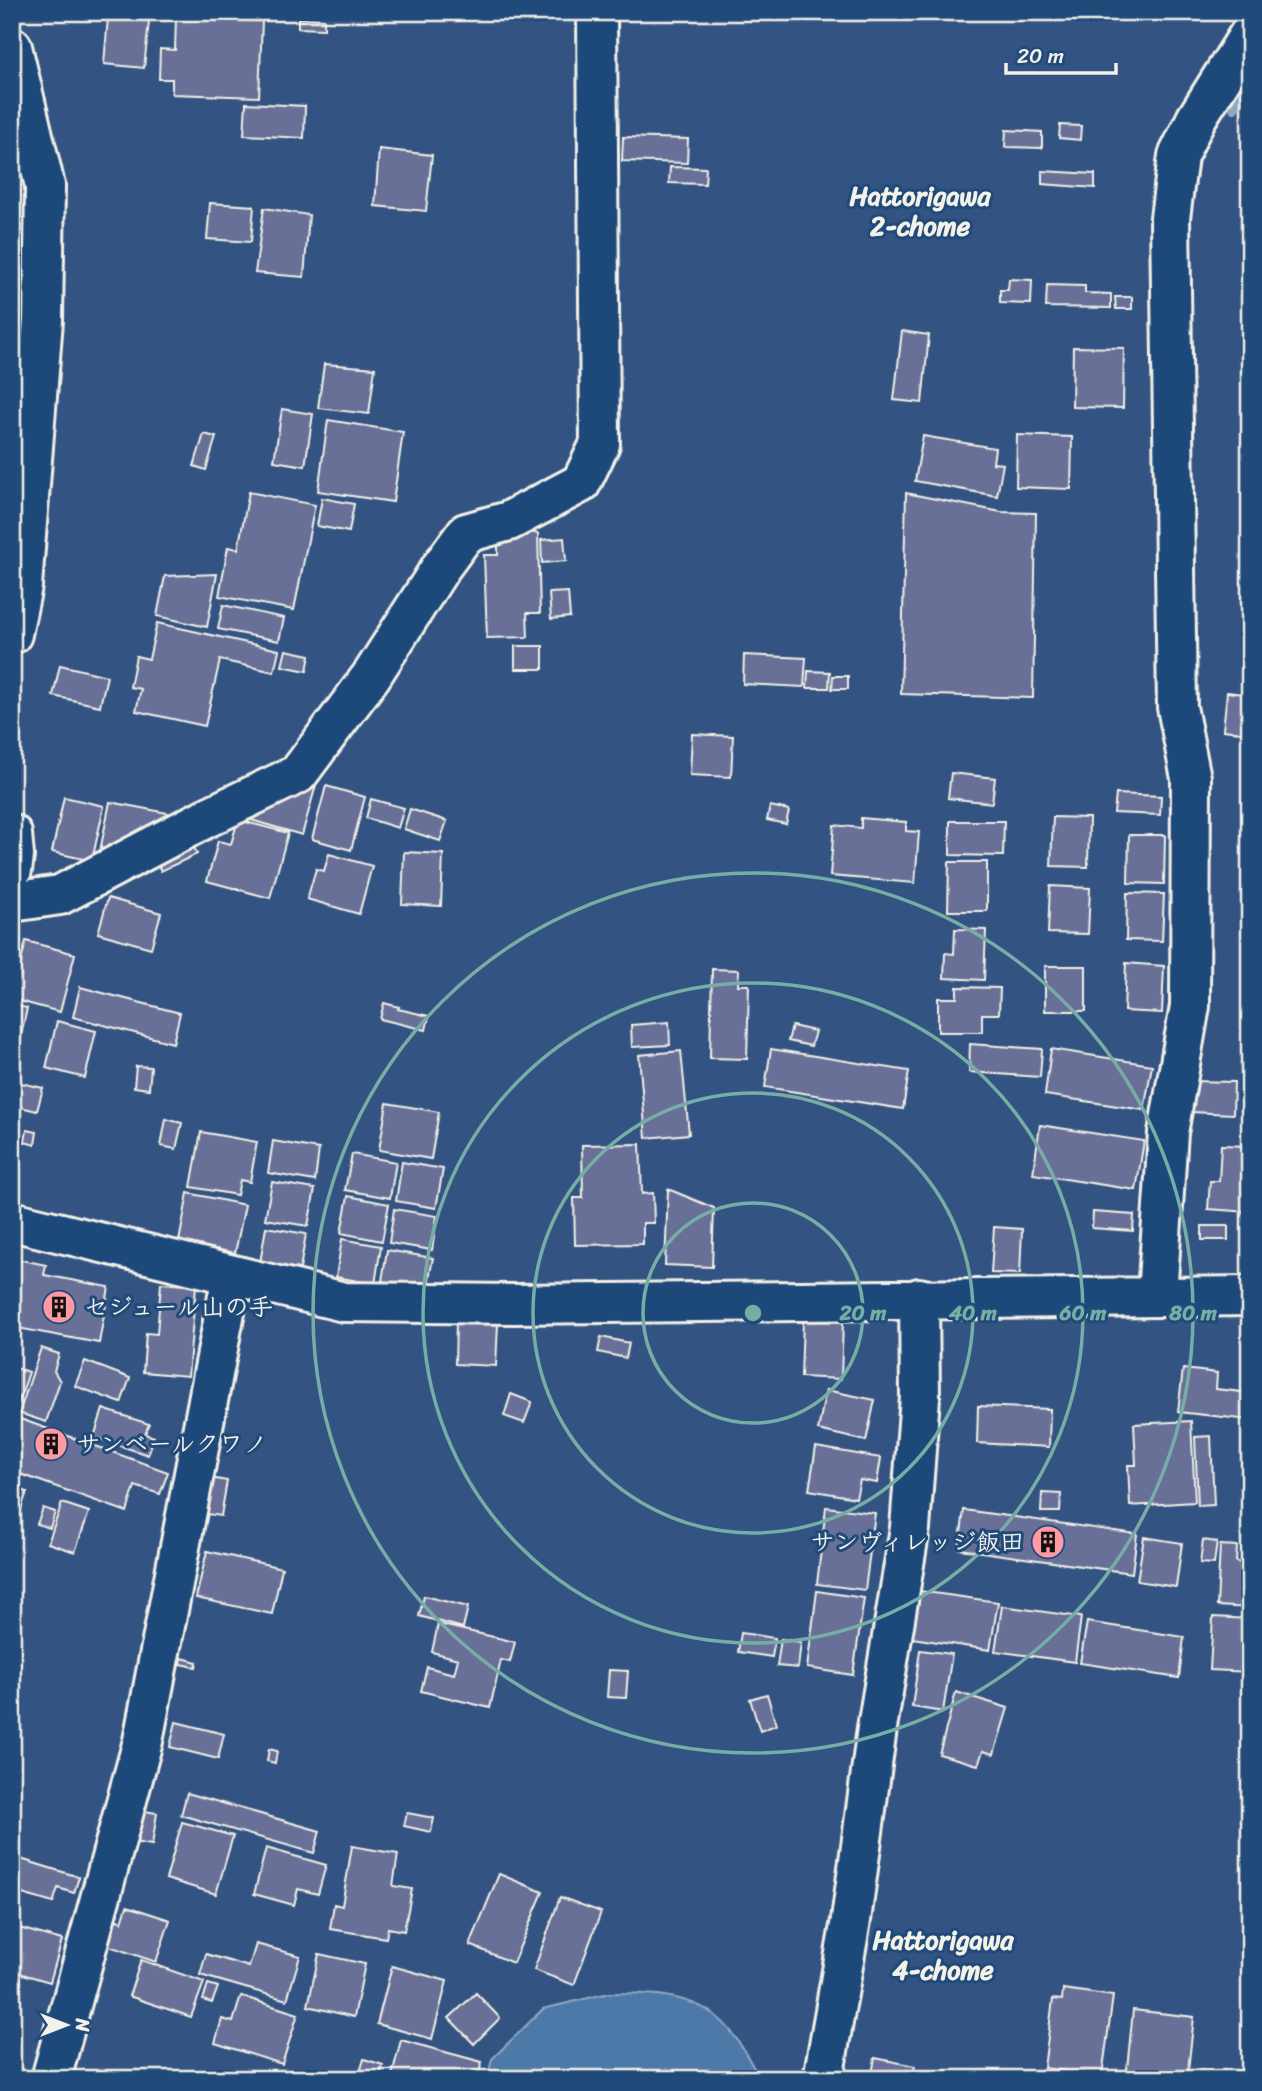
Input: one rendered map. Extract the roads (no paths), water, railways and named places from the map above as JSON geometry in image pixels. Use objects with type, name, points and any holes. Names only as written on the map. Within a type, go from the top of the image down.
[{"type":"street","points":[[12,902],[60,895],[208,817],[298,774],[372,675],[441,567],[467,533],[509,521],[581,483],[600,444],[597,12]]},
{"type":"street","points":[[1157,1295],[1168,1133],[1190,1006],[1191,778],[1177,707],[1170,218],[1178,156],[1196,119],[1250,33]]},
{"type":"street","points":[[12,47],[45,186],[41,347],[22,586],[12,635]]},
{"type":"street","points":[[12,834],[15,856],[12,870]]},
{"type":"street","points":[[12,1221],[344,1302],[513,1304],[1250,1296]]},
{"type":"street","points":[[51,2079],[143,1741],[232,1275]]},
{"type":"street","points":[[823,2079],[851,1920],[877,1728],[910,1528],[920,1397],[919,1298]]},
{"type":"water","points":[[609,1993],[665,1996],[705,2009],[730,2030],[760,2079],[487,2079],[492,2059],[543,2009]]},
{"type":"waterway","points":[[1234,108],[1250,83]]},
{"type":"place","name":"セジュール山の手","points":[[59,1307]]},
{"type":"place","name":"サンベールクワノ","points":[[51,1444]]},
{"type":"place","name":"サンヴィレッジ飯田","points":[[1048,1542]]},
{"type":"district","name":"Hattorigawa 2-chome","points":[[920,211]]},
{"type":"district","name":"Hattorigawa 4-chome","points":[[943,1955]]}]
